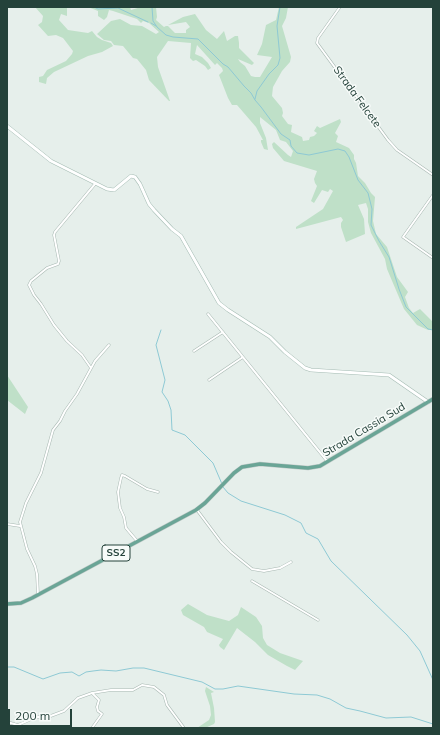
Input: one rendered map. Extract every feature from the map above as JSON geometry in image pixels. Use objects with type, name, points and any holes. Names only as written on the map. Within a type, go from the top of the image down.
[{"type":"main road","name":"Strada Cassia Sud","points":[[7,604],[21,603],[38,595],[196,510],[242,467],[253,464],[308,468],[320,466],[433,399]]},
{"type":"street","name":"Strada Felcete","points":[[340,7],[318,38],[317,43],[388,140],[397,150],[433,175]]},
{"type":"street","points":[[7,126],[52,161],[96,182],[107,189],[114,190],[131,176],[136,177],[149,204],[172,229],[181,236],[219,303],[270,336],[305,368],[311,370],[389,375],[428,402]]},
{"type":"street","points":[[91,369],[89,364],[79,352],[67,341],[54,325],[29,285],[31,281],[47,268],[58,264],[59,261],[54,235],[55,232],[96,182]]},
{"type":"street","points":[[433,195],[403,237],[433,258]]},
{"type":"street","points":[[208,314],[328,462]]},
{"type":"street","points":[[194,351],[223,332]]},
{"type":"street","points":[[38,595],[37,574],[35,566],[26,550],[20,522],[26,503],[41,473],[53,430],[77,394],[97,358],[109,345]]},
{"type":"street","points":[[209,380],[243,357]]},
{"type":"street","points":[[137,542],[126,528],[124,516],[120,508],[118,492],[122,475],[146,489],[158,492]]},
{"type":"street","points":[[196,510],[201,514],[221,542],[252,569],[264,571],[280,568],[291,562]]},
{"type":"street","points":[[7,524],[17,524],[20,526]]},
{"type":"street","points":[[252,581],[318,620]]},
{"type":"street","points":[[7,722],[18,725],[36,717],[45,718],[56,715],[67,709],[78,698],[92,693],[111,690],[132,690],[142,685],[154,687],[164,695],[167,705],[184,728]]},
{"type":"street","points":[[92,693],[100,700],[97,707],[98,711],[102,714],[92,728]]},
{"type":"green space","points":[[35,7],[67,7],[67,16],[61,14],[59,20],[68,30],[88,33],[92,31],[97,37],[111,43],[113,46],[54,72],[47,78],[46,84],[39,82],[39,77],[43,76],[47,70],[66,61],[73,51],[63,38],[56,35],[48,36],[38,25],[42,22],[43,16]]},
{"type":"green space","points":[[88,7],[130,7],[131,10],[141,7],[156,7],[156,20],[164,27],[168,26],[175,33],[186,33],[186,30],[190,27],[186,22],[168,25],[183,17],[195,14],[206,30],[217,39],[224,31],[227,41],[235,36],[238,36],[239,48],[254,63],[252,65],[238,59],[245,66],[251,76],[260,77],[272,57],[257,55],[262,44],[266,25],[276,20],[279,7],[288,7],[286,18],[282,26],[291,57],[290,62],[282,71],[273,87],[272,96],[282,108],[282,116],[288,124],[292,125],[291,132],[302,137],[303,141],[309,140],[310,137],[317,133],[314,131],[317,126],[320,128],[340,119],[341,122],[335,133],[338,136],[336,142],[349,148],[354,155],[358,176],[375,197],[373,221],[376,234],[387,247],[397,277],[408,292],[405,297],[409,308],[413,313],[420,309],[433,322],[433,329],[428,330],[417,325],[404,309],[387,269],[385,259],[371,233],[366,203],[358,205],[364,219],[365,234],[346,242],[341,227],[343,220],[341,217],[296,229],[296,227],[323,209],[333,191],[330,189],[328,192],[322,190],[314,203],[311,201],[317,186],[314,179],[317,171],[284,161],[273,148],[272,144],[274,142],[291,157],[293,151],[286,142],[280,140],[276,130],[260,117],[260,123],[266,138],[268,150],[264,149],[261,142],[261,140],[263,140],[256,127],[237,105],[232,105],[228,98],[219,75],[223,71],[217,63],[215,65],[197,45],[195,54],[202,57],[208,63],[211,68],[208,70],[196,60],[193,61],[190,58],[191,43],[168,41],[157,57],[158,67],[169,101],[149,80],[146,70],[137,59],[133,58],[123,46],[114,45],[111,41],[104,40],[97,34],[111,21],[120,19],[131,25],[142,26],[156,34],[159,32],[149,23],[143,21],[141,23],[137,19],[109,10],[107,17],[104,20],[98,16],[98,11]]},
{"type":"green space","points":[[7,375],[28,407],[25,414],[7,400]]},
{"type":"green space","points":[[188,604],[207,615],[229,621],[238,615],[241,607],[256,617],[262,626],[263,638],[267,645],[280,653],[303,661],[295,670],[287,666],[268,655],[255,642],[237,628],[224,650],[219,645],[223,639],[207,632],[204,627],[183,615],[181,610]]},
{"type":"green space","points":[[206,687],[214,692],[211,693],[215,722],[214,724],[205,728],[197,728],[209,720],[211,715],[210,706],[205,691]]},
{"type":"waterway","points":[[94,7],[98,9],[118,8],[148,22]]},
{"type":"waterway","points":[[152,7],[153,21],[166,35],[198,39],[223,64],[228,67],[251,93],[281,134],[290,140],[291,146],[297,153],[309,155],[338,149],[345,151],[358,180],[368,193],[372,209],[371,225],[389,257],[406,307],[428,329],[433,330]]},
{"type":"waterway","points":[[255,99],[257,91],[269,74],[278,65],[280,58],[277,26],[280,7]]},
{"type":"waterway","points":[[151,23],[156,26]]},
{"type":"waterway","points":[[161,330],[156,345],[165,380],[162,392],[168,401],[171,410],[172,430],[185,435],[213,463],[222,484]]},
{"type":"waterway","points":[[223,487],[228,493],[241,501],[285,515],[301,523],[306,533],[318,539],[331,561],[407,635],[420,651],[433,680]]},
{"type":"waterway","points":[[7,667],[14,667],[43,679],[60,673],[72,672],[79,676],[86,672],[101,670],[116,671],[144,668],[202,682],[215,689],[238,686],[294,694],[317,695],[330,699],[346,708],[386,718],[411,717],[433,724]]}]
